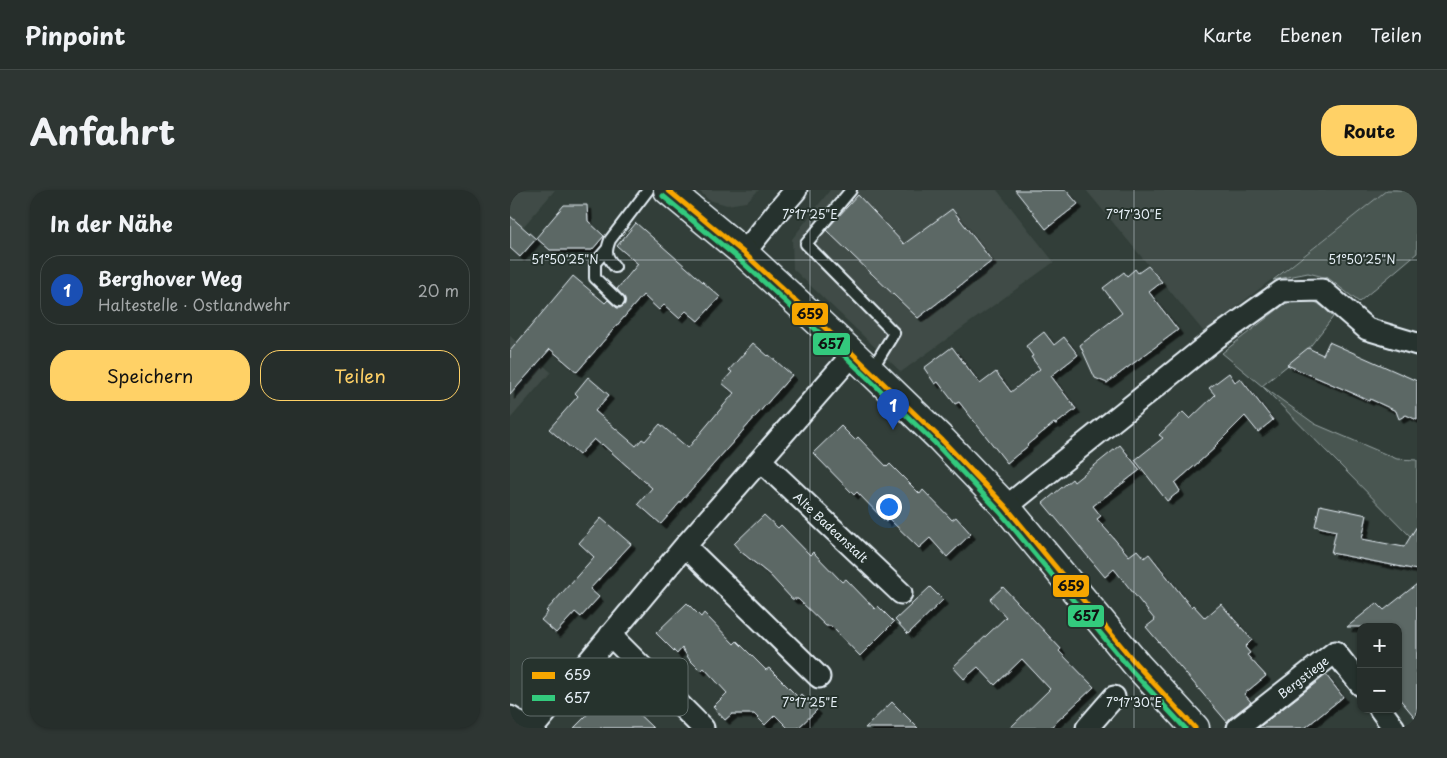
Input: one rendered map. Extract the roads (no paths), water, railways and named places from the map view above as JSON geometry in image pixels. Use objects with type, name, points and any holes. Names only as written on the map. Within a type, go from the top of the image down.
[{"type":"street","points":[[668,190],[744,253],[940,438],[1006,506],[1137,665],[1194,728]]},
{"type":"street","points":[[744,253],[796,190]]},
{"type":"street","points":[[1006,506],[1216,338],[1282,292],[1322,290],[1367,329],[1417,344]]},
{"type":"street","points":[[590,658],[685,546],[761,461],[862,363]]},
{"type":"street","name":"Alte Badeanstalt","points":[[761,461],[901,593]]},
{"type":"street","points":[[685,546],[819,678]]},
{"type":"street","points":[[610,634],[634,658]]},
{"type":"street","name":"Bergstiege","points":[[1238,728],[1335,652],[1357,680]]},
{"type":"street","points":[[1087,728],[1114,698]]},
{"type":"street","points":[[688,712],[704,728]]},
{"type":"street","points":[[1383,713],[1394,728]]},
{"type":"street","points":[[533,728],[543,716]]},
{"type":"street","points":[[510,717],[527,728]]},
{"type":"lane","points":[[615,267],[607,257],[610,240],[648,190]]},
{"type":"lane","points":[[851,190],[806,244],[894,333],[862,363]]},
{"type":"lane","points":[[607,249],[595,263],[595,278],[619,301]]},
{"type":"place","name":"Berghover Weg","points":[[893,430]]}]
